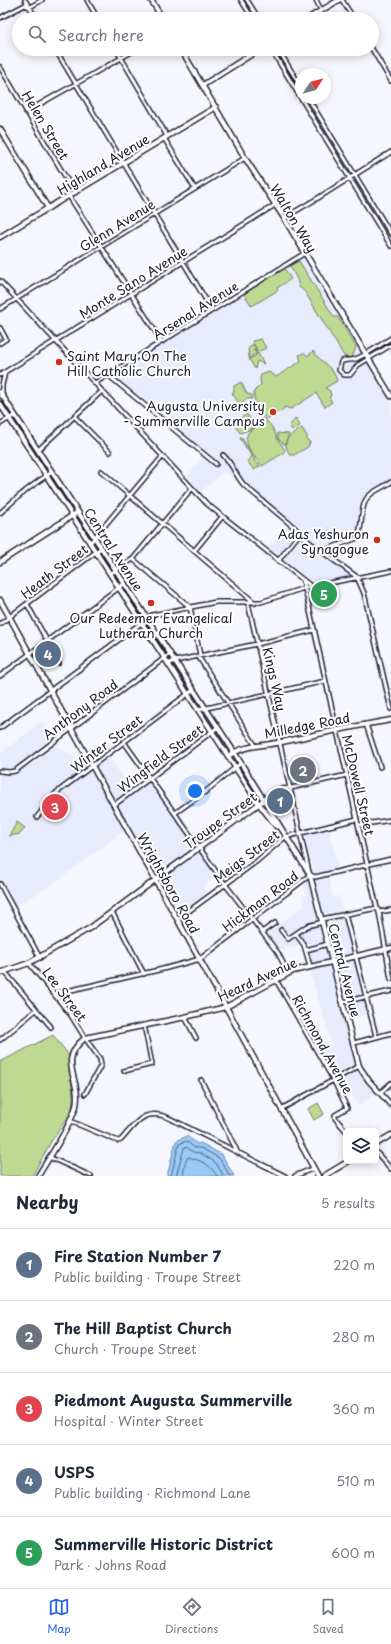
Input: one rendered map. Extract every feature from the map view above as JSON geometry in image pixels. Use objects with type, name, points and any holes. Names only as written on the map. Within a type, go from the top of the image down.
[{"type":"main road","points":[[151,0],[159,12]]},
{"type":"main road","points":[[319,12],[339,0]]},
{"type":"main road","name":"Walton Way","points":[[185,56],[245,158],[284,218],[391,396]]},
{"type":"main road","points":[[203,85],[249,56]]},
{"type":"main road","name":"Highland Avenue","points":[[0,237],[216,107]]},
{"type":"main road","points":[[0,129],[48,208]]},
{"type":"main road","name":"Central Avenue","points":[[1,394],[218,727],[310,875],[359,1066],[369,1081],[391,1105]]},
{"type":"main road","name":"Central Avenue","points":[[0,404],[259,804],[285,837]]},
{"type":"main road","points":[[0,562],[78,512]]},
{"type":"main road","name":"Wrightsboro Road","points":[[0,600],[178,919],[318,1176]]},
{"type":"main road","name":"Milledge Road","points":[[228,756],[234,752],[255,745],[279,742],[391,720]]},
{"type":"main road","name":"Troupe Street","points":[[0,973],[40,958],[90,928],[264,800]]},
{"type":"main road","name":"Heard Avenue","points":[[84,1038],[185,1018],[226,1007],[288,973],[355,955],[391,948]]},
{"type":"main road","points":[[38,1176],[70,1121],[76,1105],[71,1059],[74,1048],[84,1038]]},
{"type":"main road","points":[[379,1142],[391,1135]]},
{"type":"main road","points":[[324,1176],[344,1164]]},
{"type":"street","points":[[25,0],[32,12]]},
{"type":"street","points":[[30,8],[42,0]]},
{"type":"street","points":[[86,0],[94,12]]},
{"type":"street","points":[[241,0],[249,12]]},
{"type":"street","points":[[247,0],[255,12]]},
{"type":"street","points":[[316,0],[322,10]]},
{"type":"street","points":[[342,0],[350,12]]},
{"type":"street","points":[[0,18],[22,5],[30,8]]},
{"type":"street","points":[[58,56],[212,310]]},
{"type":"street","points":[[26,112],[125,56]]},
{"type":"street","points":[[275,56],[295,89]]},
{"type":"street","points":[[282,56],[295,78]]},
{"type":"street","points":[[376,56],[391,81]]},
{"type":"street","points":[[121,58],[195,189]]},
{"type":"street","name":"Helen Street","points":[[0,67],[74,193]]},
{"type":"street","points":[[304,104],[391,246]]},
{"type":"street","points":[[312,104],[390,233],[384,234]]},
{"type":"street","points":[[312,116],[317,113]]},
{"type":"street","points":[[329,145],[334,142]]},
{"type":"street","points":[[284,218],[391,152]]},
{"type":"street","name":"Glenn Avenue","points":[[0,309],[245,158]]},
{"type":"street","points":[[69,196],[162,342]]},
{"type":"street","name":"Monte Sano Avenue","points":[[0,375],[275,205]]},
{"type":"street","name":"Arsenal Avenue","points":[[95,383],[305,253]]},
{"type":"street","points":[[0,281],[192,488],[222,517],[312,587]]},
{"type":"street","points":[[0,328],[6,339],[0,343]]},
{"type":"street","points":[[391,339],[354,360],[344,360],[341,362],[339,370],[344,375],[350,375],[358,365],[391,345]]},
{"type":"street","name":"Central Avenue","points":[[1,394],[5,372]]},
{"type":"street","points":[[108,375],[216,464]]},
{"type":"street","points":[[38,450],[76,417],[102,391]]},
{"type":"street","points":[[0,424],[15,415]]},
{"type":"street","points":[[76,417],[110,452]]},
{"type":"street","points":[[223,455],[231,462],[240,481],[245,486],[309,542],[357,577],[364,593],[391,709]]},
{"type":"street","name":"Heath Street","points":[[90,544],[162,456]]},
{"type":"street","points":[[101,471],[255,603]]},
{"type":"street","points":[[0,513],[34,483],[52,472]]},
{"type":"street","points":[[323,551],[357,538],[360,534],[364,507],[367,498],[391,482]]},
{"type":"street","points":[[110,574],[133,559],[192,488]]},
{"type":"street","points":[[194,551],[222,517]]},
{"type":"street","points":[[278,561],[300,534]]},
{"type":"street","name":"Heath Street","points":[[0,624],[101,548]]},
{"type":"street","points":[[133,559],[190,607],[199,656],[227,703],[255,745]]},
{"type":"street","points":[[0,728],[142,622],[158,613],[216,602],[255,603],[304,588],[391,571]]},
{"type":"street","name":"McDowell Street","points":[[303,580],[336,730],[379,912],[391,979]]},
{"type":"street","points":[[0,676],[48,642],[125,583]]},
{"type":"street","name":"Kings Way","points":[[248,603],[310,875]]},
{"type":"street","points":[[27,604],[59,663]]},
{"type":"street","points":[[168,664],[175,661],[257,644],[314,630]]},
{"type":"street","name":"Anthony Road","points":[[0,771],[15,771],[170,654]]},
{"type":"street","points":[[198,710],[325,681]]},
{"type":"street","name":"Winter Street","points":[[37,817],[56,793],[193,690]]},
{"type":"street","points":[[366,724],[380,767]]},
{"type":"street","name":"Wingfield Street","points":[[114,805],[218,727]]},
{"type":"street","points":[[124,742],[225,884],[278,953],[288,973]]},
{"type":"street","points":[[175,813],[205,792],[241,763]]},
{"type":"street","name":"Troupe Street","points":[[264,800],[279,790],[347,775]]},
{"type":"street","name":"Meigs Street","points":[[178,919],[257,861],[285,837],[357,819]]},
{"type":"street","points":[[358,825],[391,820]]},
{"type":"street","name":"Hickman Road","points":[[54,994],[144,974],[200,959],[310,875],[315,878],[391,859]]},
{"type":"street","name":"Lee Street","points":[[0,884],[40,958]]},
{"type":"street","points":[[281,930],[288,939],[307,926],[345,914],[377,908]]},
{"type":"street","points":[[379,912],[391,910]]},
{"type":"street","points":[[112,912],[144,974]]},
{"type":"street","points":[[345,914],[376,1036]]},
{"type":"street","points":[[262,932],[274,923]]},
{"type":"street","points":[[296,934],[304,945],[310,966]]},
{"type":"street","points":[[306,950],[328,944]]},
{"type":"street","name":"Lee Street","points":[[29,963],[70,1014],[84,1038]]},
{"type":"street","points":[[5,972],[51,1027]]},
{"type":"street","name":"Richmond Avenue","points":[[276,980],[334,1081],[347,1108],[335,1115],[334,1118],[343,1128]]},
{"type":"street","points":[[343,1002],[391,991]]},
{"type":"street","points":[[0,1040],[36,1010]]},
{"type":"street","points":[[185,1018],[196,1038]]},
{"type":"street","points":[[124,1071],[152,1064],[144,1025]]},
{"type":"street","points":[[354,1043],[391,1033]]},
{"type":"street","points":[[84,1038],[102,1062],[85,1094]]},
{"type":"street","points":[[281,1109],[359,1066]]},
{"type":"street","points":[[201,1080],[238,1153]]},
{"type":"street","points":[[380,1093],[391,1083]]},
{"type":"street","points":[[70,1121],[118,1141],[121,1140],[140,1118],[148,1114],[156,1113],[169,1118],[285,1176]]},
{"type":"street","points":[[379,1155],[391,1169]]},
{"type":"street","points":[[49,1157],[91,1176]]},
{"type":"street","points":[[295,1176],[314,1168]]},
{"type":"shaded area","name":"Augusta University - Summerville Campus","points":[[303,257],[391,401],[391,479],[364,497],[358,533],[356,536],[324,554],[351,576],[311,583],[267,549],[289,524],[224,471],[200,493],[186,478],[205,455],[110,375]]},
{"type":"shaded area","points":[[42,721],[54,744],[88,765],[123,831],[53,884],[15,906],[0,880],[0,754]]},
{"type":"shaded area","points":[[109,756],[132,792],[149,780],[217,875],[203,886],[208,894],[178,915],[95,767]]},
{"type":"shaded area","points":[[329,828],[338,869],[327,872],[333,897],[339,896],[343,912],[345,912],[372,1013],[344,1019],[355,1064],[365,1081],[375,1093],[359,1107],[339,1073],[335,1075],[320,1051],[332,1045],[302,945],[277,950],[266,935],[305,905],[302,896],[307,895],[303,882],[315,879],[305,834]]},
{"type":"green space","points":[[299,261],[334,317],[338,317],[356,347],[352,358],[344,356],[305,292],[299,287],[297,279],[290,266]]},
{"type":"green space","points":[[284,268],[291,279],[277,288],[278,290],[252,306],[244,294]]},
{"type":"green space","points":[[261,339],[266,348],[258,352],[252,341]]},
{"type":"green space","points":[[253,344],[257,352],[253,350],[257,353],[249,358],[248,349]]},
{"type":"green space","points":[[313,351],[330,368],[337,381],[325,388],[330,391],[331,396],[329,397],[332,402],[325,407],[316,393],[291,409],[284,407],[283,410],[275,413],[267,419],[259,410],[254,398],[255,390],[261,385],[261,375],[269,372],[276,377],[301,361],[299,355],[304,353],[308,356]]},
{"type":"green space","points":[[258,353],[264,364],[257,361],[255,369],[249,359]]},
{"type":"green space","points":[[241,382],[247,394],[252,395],[252,399],[246,399],[242,404],[238,402],[232,393],[234,391],[234,386]]},
{"type":"green space","points":[[247,414],[253,424],[263,418],[266,420],[249,430],[240,433],[233,423]]},
{"type":"green space","points":[[296,418],[300,426],[292,430],[289,426]]},
{"type":"green space","points":[[267,421],[285,450],[282,454],[262,466],[250,451],[247,437],[248,433],[252,429]]},
{"type":"green space","points":[[302,428],[307,436],[307,440],[310,442],[308,447],[294,455],[290,455],[286,446],[287,439]]},
{"type":"green space","points":[[277,433],[289,434],[285,445],[279,440]]},
{"type":"green space","points":[[240,438],[242,438],[255,460],[254,461],[260,466],[254,470],[247,461],[252,457]]},
{"type":"green space","points":[[17,822],[25,828],[20,834],[9,836]]},
{"type":"green space","points":[[53,1035],[68,1054],[73,1095],[72,1111],[52,1140],[32,1176],[0,1176],[0,1062]]},
{"type":"green space","points":[[318,1103],[324,1114],[314,1120],[308,1109]]},
{"type":"water","points":[[187,1136],[197,1144],[201,1143],[222,1155],[234,1176],[167,1176],[176,1141]]},
{"type":"place","name":"Saint Mary On The Hill Catholic Church","points":[[59,362]]},
{"type":"place","name":"Augusta University - Summerville Campus","points":[[273,412]]},
{"type":"place","name":"Adas Yeshuron Synagogue","points":[[377,540]]},
{"type":"place","name":"Summerville Historic District","points":[[324,594]]},
{"type":"place","name":"Our Redeemer Evangelical Lutheran Church","points":[[151,603]]},
{"type":"place","name":"USPS","points":[[48,654]]},
{"type":"place","name":"The Hill Baptist Church","points":[[303,770]]},
{"type":"place","name":"Fire Station Number 7","points":[[280,801]]},
{"type":"place","name":"Piedmont Augusta Summerville","points":[[55,807]]}]
